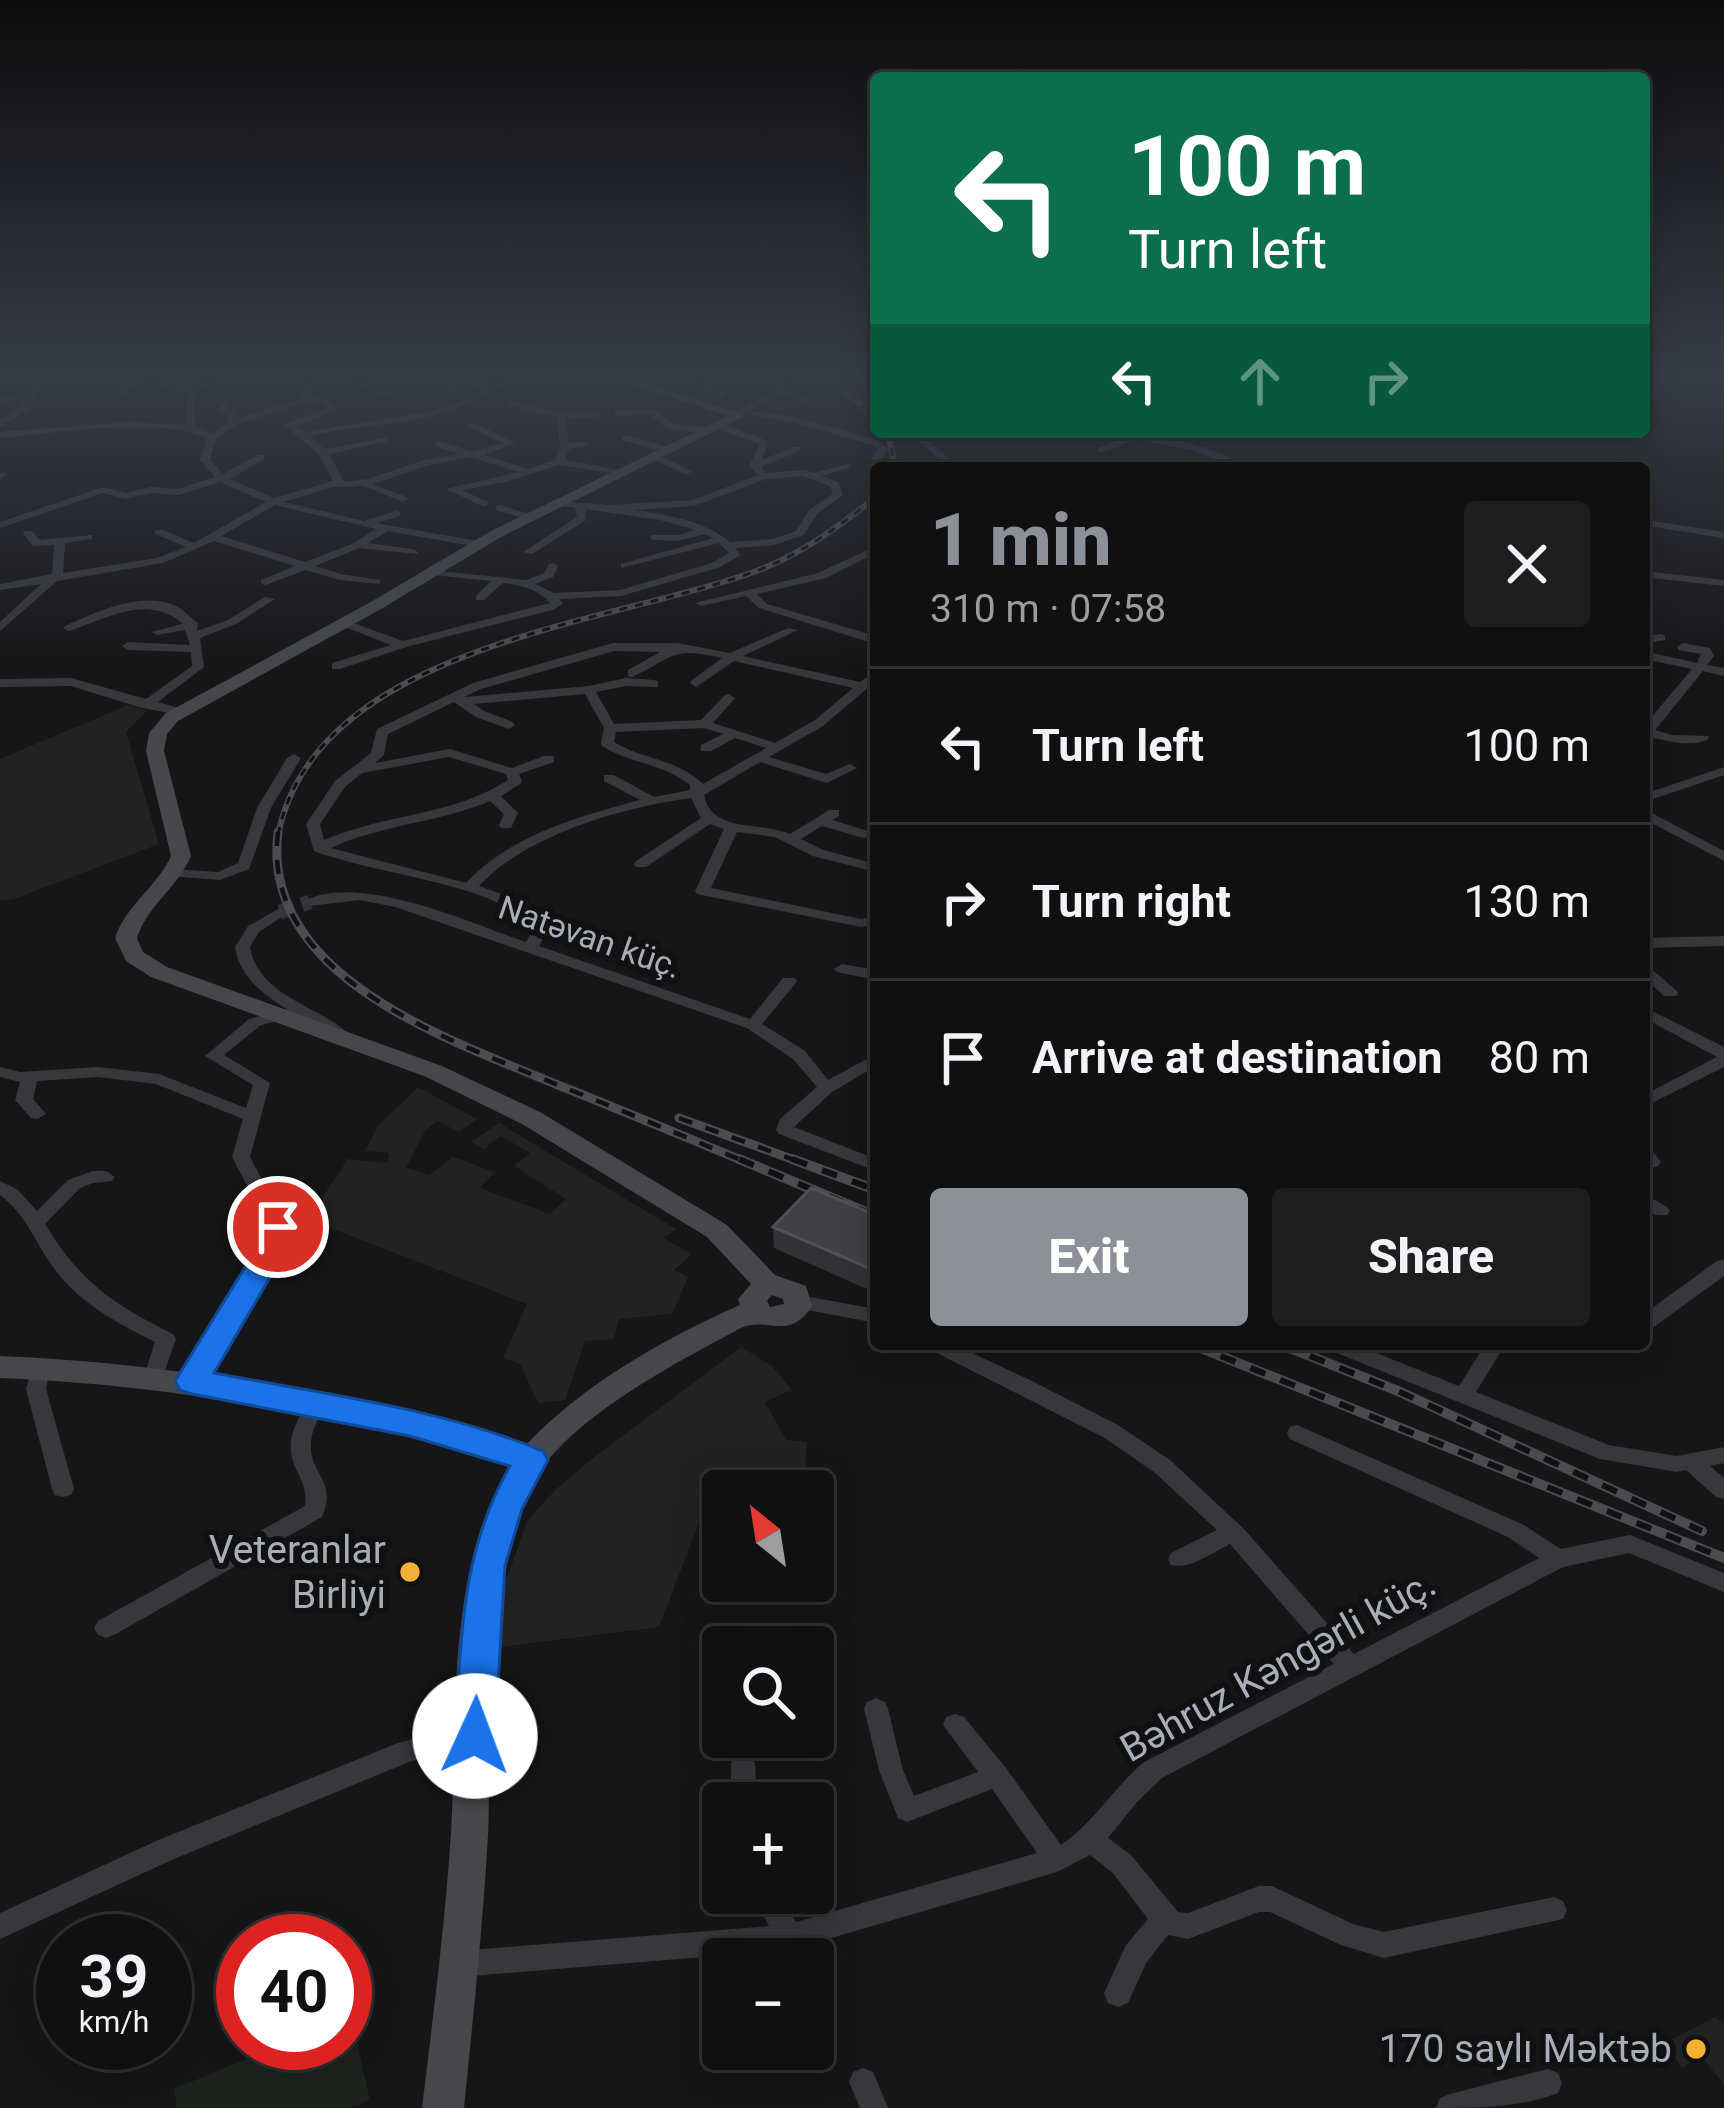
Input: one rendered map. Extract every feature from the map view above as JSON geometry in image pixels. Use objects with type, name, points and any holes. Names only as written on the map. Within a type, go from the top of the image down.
[{"type":"street","points":[[219,471],[273,502],[362,524],[477,544]]},
{"type":"street","points":[[0,525],[98,490],[126,496],[150,490],[175,493],[238,471]]},
{"type":"street","points":[[331,486],[340,478],[336,471]]},
{"type":"street","points":[[0,587],[136,567],[195,548],[273,502],[331,486],[367,484],[397,471]]},
{"type":"street","points":[[619,471],[623,472]]},
{"type":"street","points":[[570,505],[609,508],[709,500],[758,471]]},
{"type":"street","points":[[764,471],[816,475],[828,471]]},
{"type":"street","points":[[484,504],[451,489],[529,472]]},
{"type":"street","points":[[623,472],[570,505],[530,517],[477,544],[344,623],[178,712],[154,740],[182,850],[173,873],[133,919],[128,947],[159,972],[433,1071],[531,1118],[717,1231],[762,1298]]},
{"type":"street","points":[[625,566],[726,542],[774,542],[800,533],[813,512],[838,495],[834,484],[816,475]]},
{"type":"street","points":[[367,484],[403,499]]},
{"type":"street","points":[[331,486],[352,498]]},
{"type":"street","points":[[655,537],[678,538],[711,519],[686,504]]},
{"type":"street","points":[[528,552],[583,518],[570,505]]},
{"type":"street","points":[[500,508],[530,517]]},
{"type":"street","points":[[552,596],[621,593],[726,562],[735,554],[726,542],[700,529],[609,508]]},
{"type":"street","points":[[0,511],[55,521]]},
{"type":"street","points":[[362,524],[396,514]]},
{"type":"street","points":[[1652,524],[1724,536]]},
{"type":"street","points":[[265,582],[358,545],[386,528]]},
{"type":"street","points":[[159,532],[195,548]]},
{"type":"street","points":[[28,533],[34,544],[88,537]]},
{"type":"street","points":[[213,536],[340,577],[376,582]]},
{"type":"street","points":[[2,621],[55,578],[60,542]]},
{"type":"street","points":[[358,545],[413,552]]},
{"type":"street","points":[[700,603],[822,576],[870,552]]},
{"type":"street","points":[[110,556],[136,567]]},
{"type":"street","points":[[528,583],[549,575],[553,566]]},
{"type":"street","points":[[336,666],[557,604],[528,583],[433,572]]},
{"type":"street","points":[[1650,575],[1723,580]]},
{"type":"street","points":[[325,591],[340,577]]},
{"type":"street","points":[[480,598],[500,579]]},
{"type":"street","points":[[1700,600],[1702,580]]},
{"type":"street","points":[[749,592],[763,606],[870,638]]},
{"type":"street","points":[[105,594],[122,607]]},
{"type":"street","points":[[128,646],[155,651],[220,628],[269,599]]},
{"type":"street","points":[[69,628],[122,607],[164,606],[183,613],[194,637],[198,667],[146,705]]},
{"type":"street","points":[[344,623],[402,645]]},
{"type":"street","points":[[696,683],[731,657],[793,630]]},
{"type":"street","points":[[157,632],[194,637]]},
{"type":"street","points":[[1650,639],[1661,638]]},
{"type":"street","points":[[734,639],[747,650]]},
{"type":"street","points":[[632,674],[674,641]]},
{"type":"street","points":[[319,848],[313,824],[340,784],[377,754],[382,732],[458,698],[590,651],[674,641],[862,686]]},
{"type":"street","points":[[1650,727],[1708,652],[1683,646]]},
{"type":"street","points":[[1650,656],[1724,672]]},
{"type":"street","points":[[468,889],[506,854],[654,802],[697,793],[762,759],[842,707],[870,680]]},
{"type":"street","points":[[0,682],[71,682],[178,712]]},
{"type":"street","points":[[458,698],[589,690],[626,682],[654,684]]},
{"type":"street","points":[[589,690],[610,728],[606,739],[613,748],[674,766],[697,784],[698,806],[710,819],[732,827],[778,832],[818,853],[870,866]]},
{"type":"street","points":[[458,698],[509,725]]},
{"type":"street","points":[[705,724],[729,698]]},
{"type":"street","points":[[610,728],[705,724],[778,748]]},
{"type":"street","points":[[1650,733],[1670,739],[1703,739]]},
{"type":"street","points":[[706,748],[732,735]]},
{"type":"street","points":[[362,769],[450,753],[512,772],[549,759]]},
{"type":"street","points":[[173,873],[220,876],[244,866],[264,808],[294,758]]},
{"type":"street","points":[[762,759],[827,779],[850,768]]},
{"type":"street","points":[[1650,797],[1724,771]]},
{"type":"street","points":[[319,848],[349,832],[493,796],[515,781],[512,772]]},
{"type":"street","points":[[609,778],[654,802]]},
{"type":"street","points":[[493,796],[511,813],[506,825]]},
{"type":"street","points":[[1650,816],[1724,856]]},
{"type":"street","points":[[790,839],[828,818],[863,835]]},
{"type":"street","points":[[641,864],[710,819]]},
{"type":"street","points":[[732,827],[702,891],[870,922]]},
{"type":"street","points":[[319,848],[346,860],[486,892],[538,919],[542,927],[530,948]]},
{"type":"street","name":"Natəvan küç.","points":[[310,902],[340,896],[376,898],[753,1025],[799,1054],[826,1088]]},
{"type":"street","points":[[280,912],[254,929],[242,956],[250,975],[266,990],[361,1046]]},
{"type":"street","points":[[1650,944],[1724,940]]},
{"type":"street","points":[[842,969],[870,974]]},
{"type":"street","points":[[1650,975],[1670,993]]},
{"type":"street","points":[[753,1025],[789,981]]},
{"type":"street","points":[[192,1381],[277,1238],[275,1216],[241,1157],[262,1083],[213,1057],[245,1028],[270,1014],[301,1010]]},
{"type":"street","points":[[1650,1015],[1724,1057]]},
{"type":"street","points":[[1650,1099],[1724,1057]]},
{"type":"street","points":[[870,1062],[826,1088],[786,1123],[785,1130],[870,1163]]},
{"type":"street","points":[[0,1072],[30,1077],[83,1072],[159,1079],[252,1116]]},
{"type":"street","points":[[30,1077],[24,1100],[37,1114]]},
{"type":"street","points":[[35,1223],[58,1205],[74,1180],[83,1175],[106,1177]]},
{"type":"street","points":[[0,1187],[17,1198],[53,1255],[102,1305],[166,1339],[154,1376]]},
{"type":"street","points":[[1650,1320],[1724,1266]]},
{"type":"street","points":[[443,2108],[487,1566],[504,1508],[531,1460],[558,1434],[674,1352],[762,1298],[788,1287],[799,1302],[870,1315]]},
{"type":"street","points":[[947,1350],[1142,1452],[1178,1480],[1351,1667]]},
{"type":"street","points":[[1349,1350],[1607,1454],[1659,1463],[1724,1455]]},
{"type":"street","points":[[1463,1396],[1492,1350]]},
{"type":"street","points":[[0,1367],[192,1381],[464,1436],[531,1460]]},
{"type":"street","points":[[40,1368],[36,1389],[63,1489]]},
{"type":"street","points":[[106,1628],[314,1511],[318,1492],[298,1446],[298,1434],[316,1405]]},
{"type":"street","points":[[1297,1433],[1516,1531],[1558,1559]]},
{"type":"street","points":[[1691,1462],[1724,1491]]},
{"type":"street","points":[[1179,1559],[1231,1533]]},
{"type":"street","name":"Bəhruz Kəngərli küç.","points":[[458,1964],[790,1937],[1057,1860],[1092,1841],[1123,1795],[1153,1770],[1558,1559],[1630,1544],[1724,1583]]},
{"type":"street","points":[[876,1709],[907,1810],[997,1776]]},
{"type":"street","points":[[955,1726],[1057,1860]]},
{"type":"street","points":[[5,1918],[407,1751],[475,1736]]},
{"type":"street","points":[[743,1764],[743,1782]]},
{"type":"street","points":[[1092,1841],[1122,1864],[1163,1918],[1189,1926],[1259,1899],[1272,1899],[1350,1936],[1384,1945],[1553,1910]]},
{"type":"street","points":[[777,1914],[790,1937]]},
{"type":"street","points":[[1118,1993],[1136,1954],[1163,1918]]},
{"type":"street","points":[[1450,2108],[1548,2083]]},
{"type":"shaded area","points":[[128,705],[147,711],[126,732],[159,844],[0,901],[0,759]]},
{"type":"shaded area","points":[[418,1087],[477,1119],[459,1132],[437,1121],[425,1131],[406,1168],[429,1175],[453,1157],[495,1172],[480,1188],[550,1214],[566,1199],[514,1166],[530,1153],[501,1136],[484,1149],[471,1142],[499,1123],[676,1229],[664,1238],[692,1254],[674,1270],[688,1277],[672,1314],[619,1319],[614,1339],[585,1341],[565,1400],[538,1403],[520,1364],[503,1358],[527,1304],[333,1229],[304,1225],[348,1159],[387,1163],[389,1153],[365,1151],[378,1126]]},
{"type":"shaded area","points":[[741,1347],[772,1366],[792,1390],[765,1402],[786,1440],[807,1442],[805,1470],[702,1470],[702,1515],[659,1627],[501,1647],[504,1585],[528,1520],[597,1455]]},
{"type":"shaded area","name":"170 saylı Məktəb","points":[[1715,2017],[1724,2024],[1724,2084],[1701,2056],[1682,2068],[1664,2043]]},
{"type":"shaded area","points":[[220,2070],[363,2070],[370,2100],[351,2108],[177,2108],[174,2089]]},
{"type":"building","points":[[811,1188],[870,1213],[870,1268],[773,1227]]},
{"type":"tunnel","points":[[280,912],[310,902]]},
{"type":"railway","points":[[278,835],[303,772],[347,722],[406,683],[474,653],[547,629],[769,566],[817,540],[870,502]]},
{"type":"railway","points":[[278,835],[280,883],[299,927],[330,964],[371,996],[467,1047],[746,1162]]},
{"type":"railway","points":[[679,1118],[800,1162]]},
{"type":"railway","points":[[739,1159],[870,1214]]},
{"type":"railway","points":[[792,1159],[870,1188]]},
{"type":"railway","points":[[1206,1350],[1724,1558]]},
{"type":"railway","points":[[1295,1350],[1398,1391],[1702,1531]]},
{"type":"place","name":"Veteranlar Birliyi","points":[[410,1572]]},
{"type":"place","name":"170 saylı Məktəb","points":[[1696,2049]]},
{"type":"route","points":[[278,1227],[260,1269],[192,1381],[410,1423],[495,1445],[531,1460],[504,1508],[487,1566],[481,1599],[475,1736]]}]
